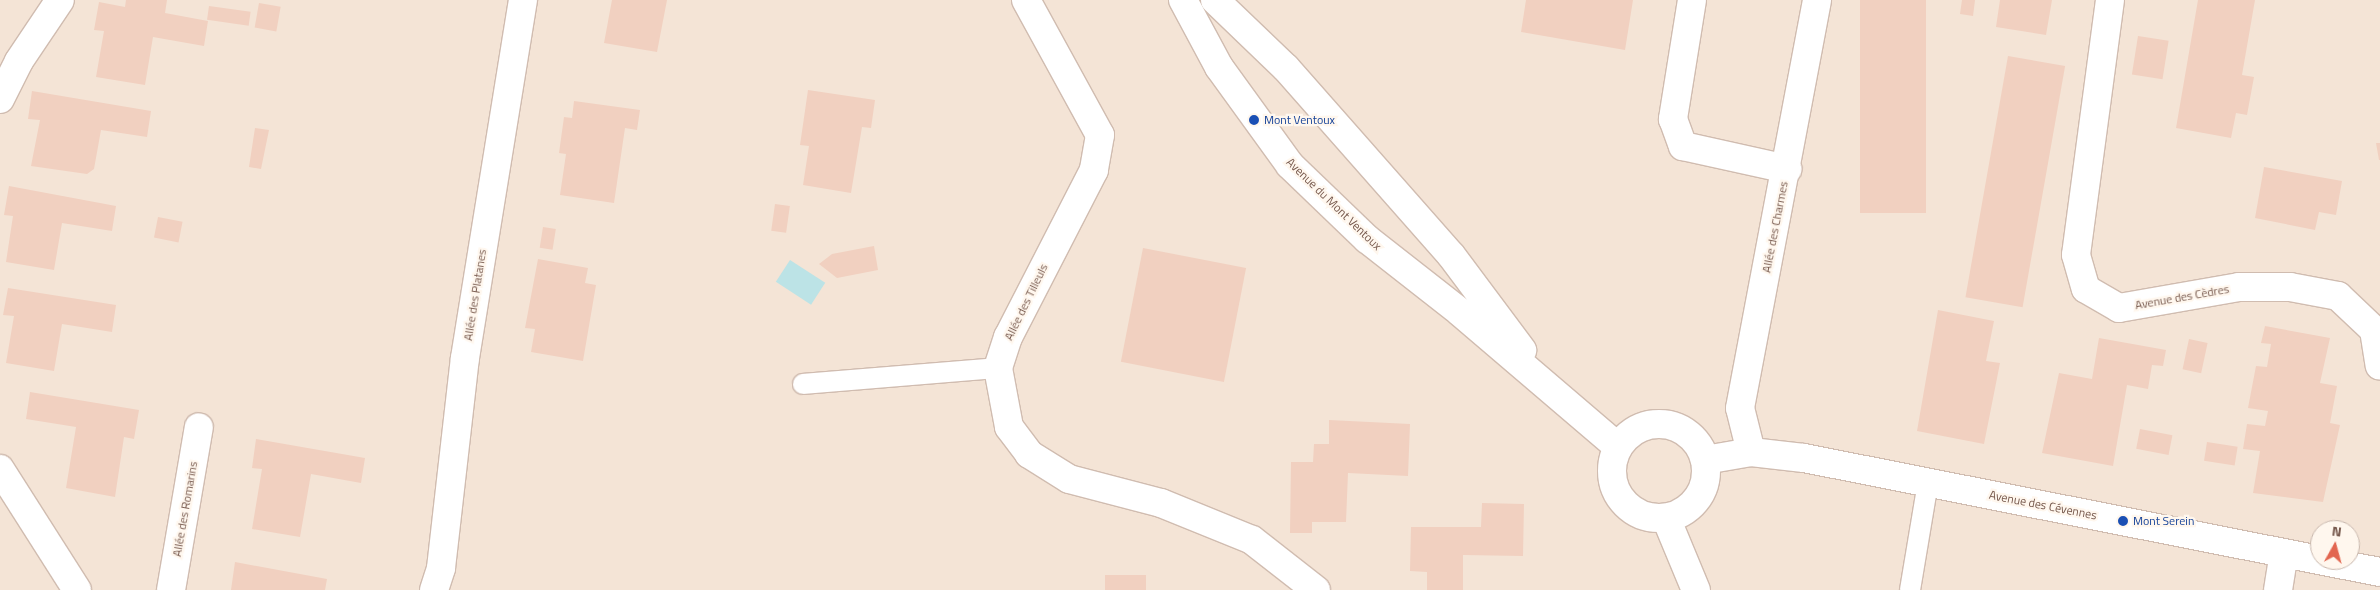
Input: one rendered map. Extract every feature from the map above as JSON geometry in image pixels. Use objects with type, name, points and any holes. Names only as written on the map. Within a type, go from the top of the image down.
[{"type":"street","points":[[0,99],[19,61],[60,0]]},
{"type":"street","name":"Allée des Platanes","points":[[434,590],[441,568],[467,348],[523,0]]},
{"type":"street","name":"Allée des Tilleuls","points":[[1026,0],[1100,135],[1094,170],[1008,337],[998,368],[1009,427],[1029,454],[1069,479],[1161,503],[1252,540],[1316,590]]},
{"type":"street","name":"Avenue du Mont Ventoux","points":[[1183,0],[1219,67],[1290,165],[1367,239],[1551,389],[1618,447]]},
{"type":"street","name":"Avenue du Mont Ventoux","points":[[1215,0],[1286,68],[1451,254],[1551,389]]},
{"type":"street","points":[[1692,0],[1673,119],[1683,146],[1786,169]]},
{"type":"street","name":"Allée des Charmes","points":[[1751,452],[1740,408],[1817,0]]},
{"type":"street","name":"Avenue des Cèdres","points":[[2110,0],[2076,255],[2086,289],[2119,308],[2239,287],[2290,287],[2338,296],[2374,330],[2380,366]]},
{"type":"street","points":[[1673,426],[1698,446],[1705,460],[1702,490],[1693,504],[1666,518],[1644,515],[1625,503],[1612,477],[1618,447],[1642,427],[1673,426]]},
{"type":"street","name":"Allée des Romarins","points":[[171,590],[199,427]]},
{"type":"street","name":"Avenue des Cévennes","points":[[1705,460],[1751,452],[1928,483],[2380,572]]},
{"type":"street","points":[[0,470],[77,590]]},
{"type":"street","points":[[1666,518],[1696,590]]},
{"type":"street","points":[[2278,590],[2284,553]]},
{"type":"lane","points":[[803,384],[998,368]]},
{"type":"lane","points":[[1910,590],[1928,483]]},
{"type":"shaded area","points":[[0,0],[2380,0],[2380,590],[0,590]]},
{"type":"water","points":[[790,260],[825,283],[811,305],[776,282]]},
{"type":"building","points":[[126,0],[167,0],[165,13],[208,21],[204,46],[153,37],[145,85],[96,77],[104,31],[94,30],[99,2],[125,7]]},
{"type":"building","points":[[612,0],[667,0],[657,52],[604,43]]},
{"type":"building","points":[[1526,0],[1633,0],[1625,50],[1521,32]]},
{"type":"building","points":[[1860,0],[1926,0],[1926,213],[1860,213]]},
{"type":"building","points":[[1962,0],[1975,0],[1973,16],[1960,14]]},
{"type":"building","points":[[2000,0],[2052,0],[2046,35],[1996,27]]},
{"type":"building","points":[[2198,0],[2255,0],[2242,75],[2254,77],[2247,115],[2236,113],[2231,138],[2176,128]]},
{"type":"building","points":[[259,3],[281,7],[276,31],[255,28]]},
{"type":"building","points":[[209,6],[251,12],[249,26],[207,20]]},
{"type":"building","points":[[2138,36],[2169,41],[2163,79],[2132,75]]},
{"type":"building","points":[[2008,56],[2065,66],[2023,307],[1965,297]]},
{"type":"building","points":[[808,90],[875,100],[871,128],[862,127],[851,193],[803,185],[809,146],[800,145]]},
{"type":"building","points":[[32,91],[151,111],[147,137],[101,130],[94,169],[87,174],[31,166],[40,120],[28,119]]},
{"type":"building","points":[[574,101],[640,110],[637,130],[625,128],[614,203],[560,195],[566,154],[559,153],[564,117],[572,118]]},
{"type":"building","points":[[255,128],[269,130],[261,169],[249,167]]},
{"type":"building","points":[[2376,143],[2380,143],[2380,160],[2379,160]]},
{"type":"building","points":[[2264,167],[2342,181],[2336,215],[2319,212],[2315,230],[2255,218]]},
{"type":"building","points":[[9,186],[116,206],[112,231],[62,223],[54,270],[6,262],[13,216],[4,215]]},
{"type":"building","points":[[775,204],[790,206],[786,233],[771,231]]},
{"type":"building","points":[[158,217],[183,222],[179,242],[154,238]]},
{"type":"building","points":[[543,227],[556,229],[553,250],[540,248]]},
{"type":"building","points":[[874,246],[878,270],[837,278],[819,264],[832,254]]},
{"type":"building","points":[[1143,248],[1246,268],[1224,382],[1121,362]]},
{"type":"building","points":[[538,259],[588,268],[585,283],[596,285],[583,361],[531,352],[535,329],[525,328]]},
{"type":"building","points":[[8,288],[116,305],[112,332],[62,324],[54,371],[6,363],[14,316],[3,315]]},
{"type":"building","points":[[1938,310],[1994,321],[1986,361],[2000,363],[1984,444],[1917,431]]},
{"type":"building","points":[[2265,326],[2330,338],[2320,383],[2337,386],[2330,423],[2340,425],[2323,502],[2253,493],[2260,451],[2243,449],[2247,424],[2265,426],[2268,411],[2248,408],[2256,366],[2267,367],[2271,344],[2261,343]]},
{"type":"building","points":[[2099,338],[2166,350],[2163,366],[2152,365],[2148,389],[2127,385],[2113,466],[2042,453],[2059,373],[2092,379]]},
{"type":"building","points":[[2189,339],[2208,343],[2201,373],[2183,369]]},
{"type":"building","points":[[30,392],[139,410],[134,439],[124,437],[115,497],[66,488],[76,427],[26,419]]},
{"type":"building","points":[[1329,420],[1410,424],[1408,476],[1348,473],[1346,522],[1312,522],[1312,533],[1290,533],[1291,462],[1313,462],[1314,444],[1329,444]]},
{"type":"building","points":[[2140,429],[2172,435],[2169,455],[2136,449]]},
{"type":"building","points":[[256,439],[365,458],[361,483],[311,474],[300,537],[252,529],[262,469],[252,468]]},
{"type":"building","points":[[2207,442],[2238,447],[2235,466],[2204,461]]},
{"type":"building","points":[[1482,503],[1524,504],[1523,556],[1463,555],[1463,590],[1427,590],[1427,572],[1410,571],[1411,527],[1481,527]]},
{"type":"building","points":[[235,562],[327,579],[325,590],[231,590]]},
{"type":"building","points":[[1105,575],[1146,575],[1146,590],[1105,590]]},
{"type":"place","name":"Mont Ventoux","points":[[1254,120]]},
{"type":"place","name":"Mont Serein","points":[[2123,521]]}]
